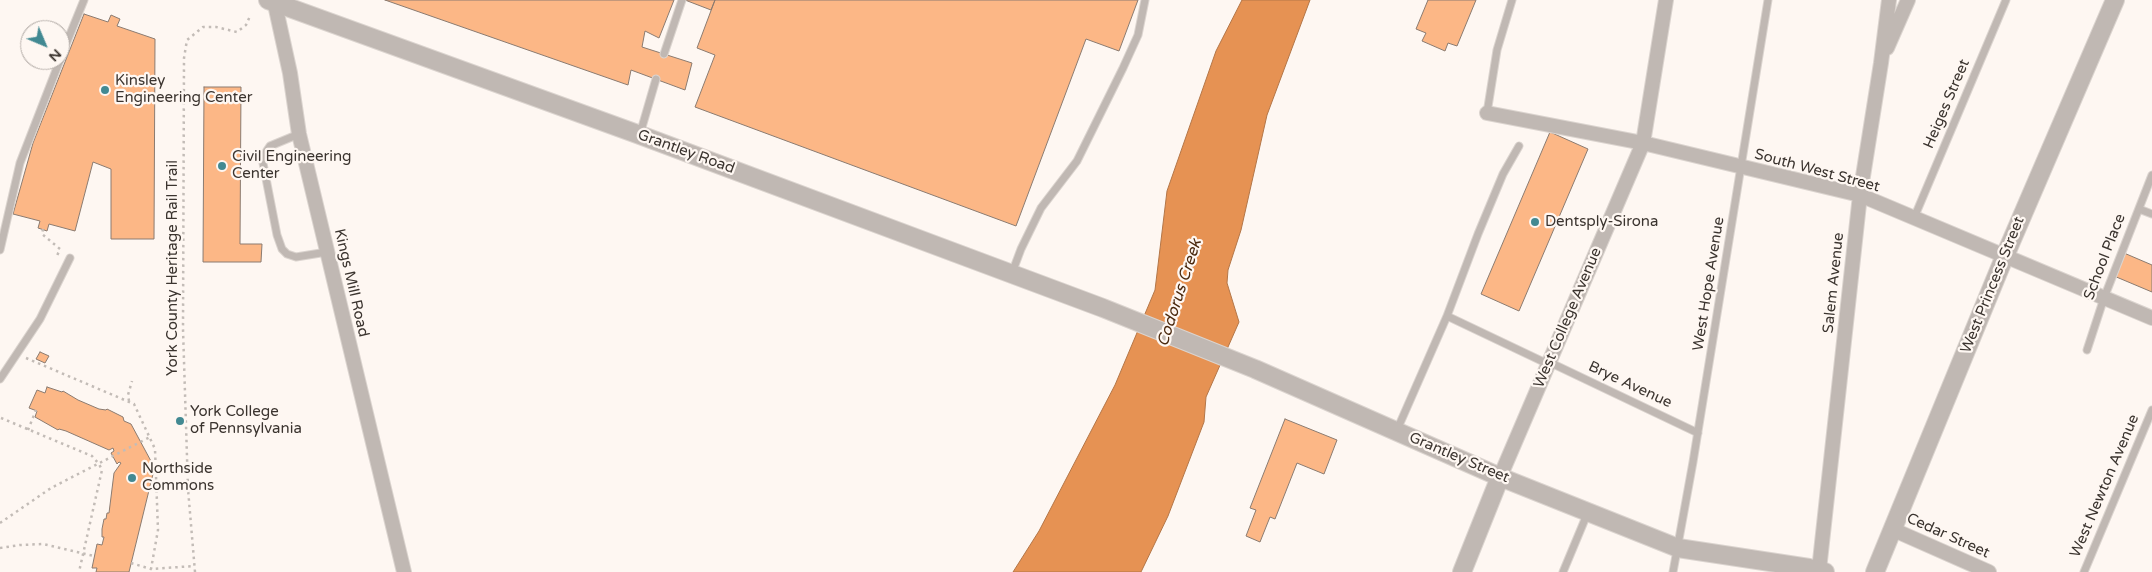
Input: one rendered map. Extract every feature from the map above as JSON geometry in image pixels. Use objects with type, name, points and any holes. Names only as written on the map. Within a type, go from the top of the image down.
[{"type":"street","name":"West College Avenue","points":[[1462,572],[1500,477],[1643,143],[1666,0]]},
{"type":"street","name":"Salem Avenue","points":[[1822,571],[1860,196],[1881,63],[1888,0]]},
{"type":"street","points":[[1881,63],[1908,0]]},
{"type":"street","name":"West Princess Street","points":[[1875,572],[1894,530],[2004,258],[2115,0]]},
{"type":"street","name":"Grantley Road","points":[[272,1],[640,135],[1104,308]]},
{"type":"street","name":"Kings Mill Road","points":[[272,1],[290,73],[300,134],[327,252],[404,572]]},
{"type":"street","name":"South West Street","points":[[1487,113],[1643,143],[1860,196],[2004,258],[2152,318]]},
{"type":"street","name":"Grantley Street","points":[[1104,308],[1255,369],[1500,477],[1678,548],[1822,571]]},
{"type":"street","name":"Cedar Street","points":[[1894,530],[1989,572]]},
{"type":"lane","points":[[70,35],[84,0]]},
{"type":"lane","points":[[664,54],[682,0]]},
{"type":"lane","points":[[1012,274],[1021,250],[1042,208],[1077,161],[1123,68],[1138,35],[1146,0]]},
{"type":"lane","points":[[1487,113],[1497,50],[1512,0]]},
{"type":"lane","name":"West Hope Avenue","points":[[1673,572],[1698,433],[1768,0]]},
{"type":"lane","name":"Heiges Street","points":[[1914,218],[2006,0]]},
{"type":"lane","points":[[0,250],[20,163],[56,70]]},
{"type":"lane","points":[[640,135],[656,79]]},
{"type":"lane","points":[[300,134],[270,146],[262,158],[275,226],[282,249],[287,254],[296,256],[327,252]]},
{"type":"lane","points":[[1396,431],[1448,316],[1478,234],[1503,174],[1519,146]]},
{"type":"lane","name":"School Place","points":[[2087,350],[2104,298],[2152,175]]},
{"type":"lane","points":[[2139,208],[2152,214]]},
{"type":"lane","points":[[0,379],[40,319],[70,258]]},
{"type":"lane","name":"Brye Avenue","points":[[1448,316],[1698,433]]},
{"type":"lane","name":"West Newton Avenue","points":[[2084,572],[2152,410]]},
{"type":"lane","points":[[1563,572],[1588,511]]},
{"type":"path","name":"York County Heritage Rail Trail","points":[[195,572],[188,489],[183,329],[184,58],[188,40],[202,27],[216,26],[237,32],[246,25],[250,16]]},
{"type":"path","points":[[43,229],[42,234],[60,249],[54,262]]},
{"type":"path","points":[[31,360],[134,404],[155,449],[158,507],[157,544],[151,569]]},
{"type":"path","points":[[129,401],[128,395],[132,381]]},
{"type":"path","points":[[28,430],[36,410]]},
{"type":"path","points":[[1,418],[92,456],[99,464],[102,470],[79,572]]},
{"type":"path","points":[[0,523],[51,488],[150,436]]},
{"type":"path","points":[[0,548],[43,544],[94,556]]},
{"type":"path","points":[[131,564],[151,569],[194,566]]},
{"type":"water","name":"Codorus Creek","points":[[1242,0],[1310,0],[1267,115],[1241,230],[1228,270],[1227,283],[1239,322],[1206,397],[1204,422],[1168,516],[1141,572],[1013,572],[1039,531],[1115,385],[1155,290],[1167,191],[1216,51]]},
{"type":"building","points":[[385,0],[674,0],[659,38],[645,31],[642,47],[692,63],[685,90],[631,70],[628,85]]},
{"type":"building","points":[[685,0],[715,0],[711,10]]},
{"type":"building","points":[[715,0],[1138,0],[1119,51],[1086,39],[1016,226],[695,107],[715,55],[697,48]]},
{"type":"building","points":[[1428,0],[1476,0],[1457,46],[1448,43],[1445,51],[1422,41],[1426,33],[1416,29]]},
{"type":"building","name":"Kinsley Engineering Center","points":[[84,14],[108,22],[111,15],[120,19],[117,26],[155,39],[154,239],[111,239],[111,169],[93,162],[75,231],[49,224],[47,231],[38,228],[40,221],[13,214],[33,143],[62,70],[70,70],[70,49]]},
{"type":"building","name":"Civil Engineering Center","points":[[204,87],[241,87],[240,244],[262,244],[261,262],[203,262]]},
{"type":"building","name":"Dentsply-Sirona","points":[[1550,132],[1588,149],[1519,311],[1481,294]]},
{"type":"building","points":[[2124,253],[2152,265],[2152,292],[2114,276]]},
{"type":"building","points":[[40,352],[49,356],[45,363],[36,359]]},
{"type":"building","name":"Northside Commons","points":[[47,387],[63,391],[78,400],[99,409],[107,409],[123,417],[124,421],[131,424],[152,463],[150,471],[153,474],[129,572],[96,572],[97,568],[92,568],[97,544],[102,545],[104,537],[102,537],[102,529],[104,519],[106,519],[107,513],[109,513],[114,473],[121,463],[117,464],[111,453],[114,451],[113,448],[109,450],[66,431],[58,430],[35,417],[37,411],[29,408],[37,390],[45,393]]},
{"type":"building","points":[[1285,419],[1337,440],[1324,474],[1297,463],[1275,519],[1270,517],[1260,542],[1246,536],[1256,510],[1250,508]]},
{"type":"place","name":"Kinsley Engineering Center","points":[[105,90]]},
{"type":"place","name":"Civil Engineering Center","points":[[222,166]]},
{"type":"place","name":"Dentsply-Sirona","points":[[1535,222]]},
{"type":"place","name":"York College of Pennsylvania","points":[[180,421]]},
{"type":"place","name":"Northside Commons","points":[[132,478]]}]
